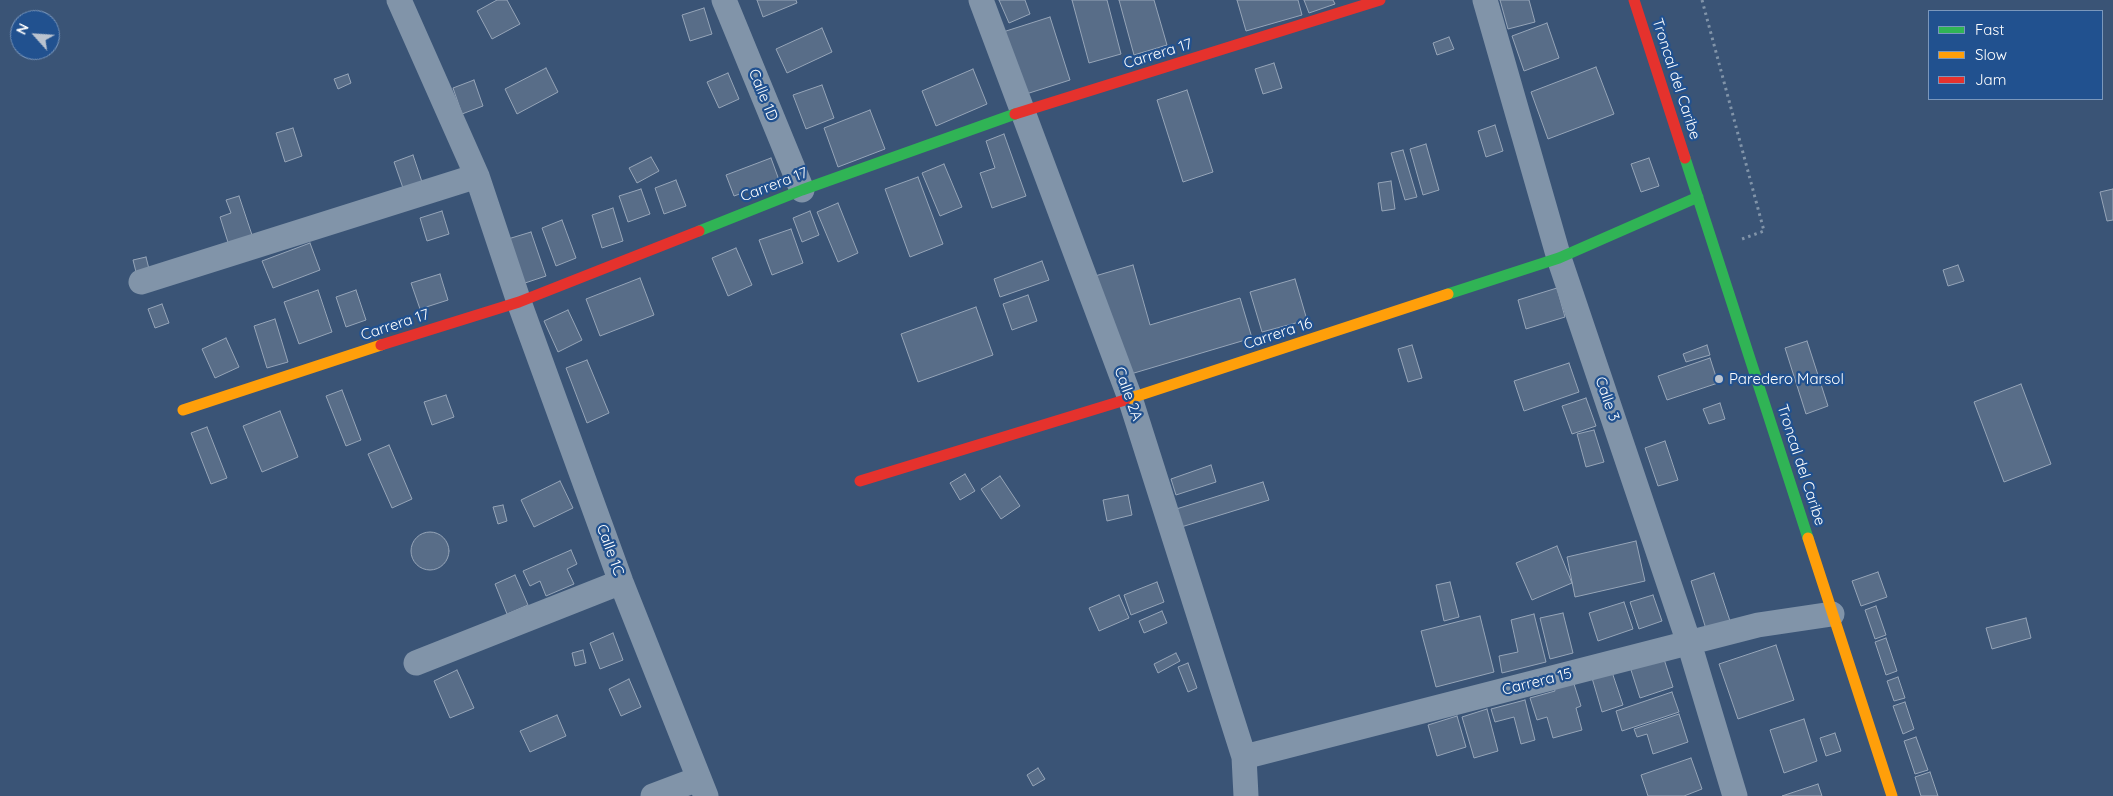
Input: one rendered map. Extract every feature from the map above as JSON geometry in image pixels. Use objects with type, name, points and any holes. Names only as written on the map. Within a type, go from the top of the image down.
[{"type":"main road","name":"Carrera 17","points":[[183,410],[405,336],[519,302],[802,190],[1022,112],[1380,0]]},
{"type":"main road","name":"Troncal del Caribe","points":[[1634,0],[1892,796]]},
{"type":"main road","name":"Carrera 16","points":[[860,480],[1130,398],[1559,258],[1698,196]]},
{"type":"street","name":"Calle 1C","points":[[399,0],[477,176],[519,302],[621,582],[702,787]]},
{"type":"street","name":"Calle 1D","points":[[724,0],[802,190]]},
{"type":"street","name":"Calle 2A","points":[[981,0],[1130,398],[1244,757],[1246,796]]},
{"type":"street","name":"Calle 3","points":[[1485,0],[1559,258],[1689,643],[1735,796]]},
{"type":"street","points":[[141,282],[477,176]]},
{"type":"street","points":[[416,663],[621,582]]},
{"type":"street","name":"Carrera 15","points":[[1244,757],[1758,625],[1832,614]]},
{"type":"street","points":[[653,796],[702,787]]},
{"type":"path","points":[[1702,0],[1764,231]]},
{"type":"building","points":[[497,0],[507,0],[520,24],[492,39],[477,11]]},
{"type":"building","points":[[757,0],[796,0],[797,3],[763,17]]},
{"type":"building","points":[[999,0],[1025,0],[1030,14],[1009,23]]},
{"type":"building","points":[[1072,0],[1107,0],[1121,54],[1089,63]]},
{"type":"building","points":[[1119,0],[1154,0],[1167,45],[1134,55]]},
{"type":"building","points":[[1237,0],[1298,0],[1302,15],[1246,31]]},
{"type":"building","points":[[1304,0],[1333,0],[1335,4],[1309,13]]},
{"type":"building","points":[[1500,0],[1529,0],[1535,22],[1508,29]]},
{"type":"building","points":[[704,8],[712,34],[690,41],[682,15]]},
{"type":"building","points":[[1050,17],[1070,80],[1023,95],[1003,32]]},
{"type":"building","points":[[1547,23],[1559,58],[1524,71],[1512,36]]},
{"type":"building","points":[[822,28],[832,52],[787,73],[776,49]]},
{"type":"building","points":[[1449,37],[1454,49],[1437,55],[1433,43]]},
{"type":"building","points":[[1274,63],[1282,88],[1263,94],[1255,69]]},
{"type":"building","points":[[1596,67],[1614,114],[1548,139],[1531,92]]},
{"type":"building","points":[[546,68],[558,92],[517,114],[505,89]]},
{"type":"building","points":[[973,69],[987,104],[936,126],[922,91]]},
{"type":"building","points":[[728,73],[739,99],[719,108],[707,82]]},
{"type":"building","points":[[348,74],[351,83],[338,89],[334,79]]},
{"type":"building","points":[[474,80],[483,106],[462,114],[453,88]]},
{"type":"building","points":[[822,85],[834,118],[806,129],[793,95]]},
{"type":"building","points":[[1187,90],[1213,172],[1183,182],[1157,100]]},
{"type":"building","points":[[870,110],[885,149],[838,167],[824,128]]},
{"type":"building","points":[[1495,125],[1503,151],[1486,157],[1478,131]]},
{"type":"building","points":[[293,128],[302,156],[285,162],[276,133]]},
{"type":"building","points":[[1004,134],[1026,196],[992,208],[980,173],[995,168],[986,141]]},
{"type":"building","points":[[1426,144],[1439,190],[1423,195],[1410,149]]},
{"type":"building","points":[[1403,150],[1417,197],[1405,200],[1391,153]]},
{"type":"building","points":[[413,155],[423,185],[404,191],[394,162]]},
{"type":"building","points":[[651,157],[659,171],[637,183],[629,168]]},
{"type":"building","points":[[771,158],[779,180],[734,196],[726,175]]},
{"type":"building","points":[[1649,158],[1659,186],[1641,192],[1631,164]]},
{"type":"building","points":[[944,164],[962,207],[940,216],[922,173]]},
{"type":"building","points":[[918,177],[943,244],[910,257],[885,189]]},
{"type":"building","points":[[676,180],[686,206],[664,214],[655,188]]},
{"type":"building","points":[[1391,181],[1395,209],[1382,211],[1378,183]]},
{"type":"building","points":[[641,189],[650,214],[628,222],[619,196]]},
{"type":"building","points":[[2113,189],[2113,220],[2107,221],[2100,192]]},
{"type":"building","points":[[239,196],[255,244],[231,252],[220,217],[231,213],[226,200]]},
{"type":"building","points":[[838,203],[858,253],[838,262],[817,212]]},
{"type":"building","points":[[613,208],[623,241],[602,248],[592,215]]},
{"type":"building","points":[[442,211],[449,234],[427,241],[420,218]]},
{"type":"building","points":[[810,211],[819,235],[802,242],[793,218]]},
{"type":"building","points":[[562,220],[576,258],[556,266],[542,228]]},
{"type":"building","points":[[791,229],[803,263],[772,275],[759,240]]},
{"type":"building","points":[[531,232],[546,276],[522,284],[508,239]]},
{"type":"building","points":[[310,243],[320,270],[273,288],[262,261]]},
{"type":"building","points":[[736,248],[752,285],[728,296],[712,258]]},
{"type":"building","points":[[146,257],[150,273],[137,276],[133,260]]},
{"type":"building","points":[[1042,261],[1049,280],[1000,297],[994,279]]},
{"type":"building","points":[[1133,265],[1150,325],[1240,298],[1252,338],[1124,376],[1095,276]]},
{"type":"building","points":[[1958,265],[1964,281],[1948,286],[1943,270]]},
{"type":"building","points":[[440,274],[448,300],[420,309],[411,283]]},
{"type":"building","points":[[640,278],[654,315],[600,336],[586,299]]},
{"type":"building","points":[[1295,279],[1307,320],[1262,332],[1250,292]]},
{"type":"building","points":[[1557,288],[1565,317],[1526,329],[1518,300]]},
{"type":"building","points":[[318,290],[332,332],[299,344],[284,302]]},
{"type":"building","points":[[356,290],[366,320],[346,327],[336,297]]},
{"type":"building","points":[[1028,295],[1037,321],[1012,330],[1003,304]]},
{"type":"building","points":[[162,304],[169,323],[155,328],[148,309]]},
{"type":"building","points":[[976,307],[993,355],[918,382],[901,334]]},
{"type":"building","points":[[568,310],[582,340],[558,352],[544,321]]},
{"type":"building","points":[[275,319],[288,362],[267,368],[254,326]]},
{"type":"building","points":[[226,338],[239,367],[215,378],[202,349]]},
{"type":"building","points":[[1807,341],[1828,406],[1806,414],[1785,348]]},
{"type":"building","points":[[1412,345],[1422,378],[1408,382],[1398,349]]},
{"type":"building","points":[[1707,345],[1710,355],[1686,362],[1683,354]]},
{"type":"building","points":[[1710,358],[1718,383],[1667,400],[1658,376]]},
{"type":"building","points":[[587,360],[609,413],[587,423],[566,368]]},
{"type":"building","points":[[1569,363],[1579,392],[1524,411],[1514,381]]},
{"type":"building","points":[[2021,384],[2051,464],[2004,482],[1974,402]]},
{"type":"building","points":[[342,390],[361,440],[346,446],[326,396]]},
{"type":"building","points":[[446,395],[454,417],[432,425],[424,402]]},
{"type":"building","points":[[1586,398],[1596,426],[1572,434],[1562,406]]},
{"type":"building","points":[[1720,403],[1725,419],[1709,424],[1703,409]]},
{"type":"building","points":[[280,411],[298,457],[262,472],[243,426]]},
{"type":"building","points":[[207,427],[227,478],[211,484],[191,433]]},
{"type":"building","points":[[1594,430],[1604,462],[1586,467],[1577,434]]},
{"type":"building","points":[[1665,441],[1678,480],[1658,486],[1645,448]]},
{"type":"building","points":[[389,445],[412,499],[392,508],[368,454]]},
{"type":"building","points":[[1211,465],[1216,482],[1176,495],[1171,479]]},
{"type":"building","points":[[965,474],[975,491],[960,500],[950,483]]},
{"type":"building","points":[[1000,476],[1020,506],[1001,519],[981,489]]},
{"type":"building","points":[[560,481],[573,508],[534,527],[521,500]]},
{"type":"building","points":[[1263,482],[1269,500],[1178,528],[1173,510]]},
{"type":"building","points":[[1128,495],[1132,515],[1107,521],[1103,500]]},
{"type":"building","points":[[503,505],[507,521],[498,524],[493,507]]},
{"type":"building","points":[[430,532],[444,537],[449,551],[444,565],[430,570],[416,565],[411,551],[416,537]]},
{"type":"building","points":[[1636,541],[1645,581],[1575,597],[1567,557]]},
{"type":"building","points":[[1557,546],[1572,583],[1532,600],[1516,563]]},
{"type":"building","points":[[571,550],[577,564],[567,569],[574,584],[546,596],[540,581],[530,586],[523,571]]},
{"type":"building","points":[[1878,572],[1887,597],[1861,606],[1852,581]]},
{"type":"building","points":[[1714,573],[1730,621],[1706,629],[1691,581]]},
{"type":"building","points":[[515,575],[528,605],[507,614],[495,584]]},
{"type":"building","points":[[1157,582],[1164,602],[1131,615],[1124,595]]},
{"type":"building","points":[[1450,582],[1459,617],[1444,621],[1436,585]]},
{"type":"building","points":[[1119,595],[1129,618],[1099,631],[1089,608]]},
{"type":"building","points":[[1653,595],[1662,621],[1639,629],[1630,602]]},
{"type":"building","points":[[1624,602],[1633,629],[1598,641],[1589,613]]},
{"type":"building","points":[[1876,606],[1886,635],[1875,639],[1865,610]]},
{"type":"building","points":[[1162,611],[1167,623],[1144,633],[1139,621]]},
{"type":"building","points":[[1563,613],[1573,653],[1550,659],[1540,618]]},
{"type":"building","points":[[1534,614],[1546,662],[1502,673],[1499,656],[1518,652],[1511,620]]},
{"type":"building","points":[[1480,616],[1494,672],[1436,687],[1421,631]]},
{"type":"building","points":[[2026,618],[2031,638],[1992,649],[1986,628]]},
{"type":"building","points":[[613,633],[623,660],[600,669],[590,643]]},
{"type":"building","points":[[1886,638],[1897,671],[1886,675],[1875,642]]},
{"type":"building","points":[[1776,645],[1794,700],[1738,719],[1719,664]]},
{"type":"building","points":[[583,650],[586,663],[575,666],[572,653]]},
{"type":"building","points":[[1176,653],[1180,661],[1158,673],[1154,664]]},
{"type":"building","points":[[1663,656],[1673,687],[1640,698],[1630,667]]},
{"type":"building","points":[[1188,663],[1197,688],[1188,692],[1178,667]]},
{"type":"building","points":[[457,670],[474,708],[450,718],[434,681]]},
{"type":"building","points":[[1612,672],[1623,705],[1602,712],[1592,678]]},
{"type":"building","points":[[1898,677],[1905,698],[1894,701],[1887,681]]},
{"type":"building","points":[[629,679],[641,707],[621,716],[609,689]]},
{"type":"building","points":[[1553,683],[1574,684],[1581,706],[1576,708],[1582,730],[1553,738],[1547,717],[1537,720],[1530,698],[1555,691]]},
{"type":"building","points":[[1672,692],[1679,712],[1622,731],[1616,711]]},
{"type":"building","points":[[1525,700],[1535,740],[1521,744],[1514,717],[1495,722],[1491,709]]},
{"type":"building","points":[[1905,702],[1914,729],[1903,734],[1893,706]]},
{"type":"building","points":[[1487,709],[1498,751],[1474,758],[1462,717]]},
{"type":"building","points":[[1679,714],[1688,742],[1653,754],[1647,734],[1637,737],[1634,729]]},
{"type":"building","points":[[557,715],[566,736],[530,752],[520,731]]},
{"type":"building","points":[[1457,716],[1466,747],[1437,756],[1428,725]]},
{"type":"building","points":[[1804,719],[1817,761],[1784,773],[1770,730]]},
{"type":"building","points":[[1835,733],[1841,751],[1826,756],[1820,738]]},
{"type":"building","points":[[1916,737],[1928,770],[1915,774],[1904,741]]},
{"type":"building","points":[[1691,758],[1702,789],[1684,796],[1648,796],[1641,775]]},
{"type":"building","points":[[1038,768],[1045,779],[1033,786],[1027,775]]},
{"type":"building","points":[[1930,772],[1938,796],[1921,796],[1915,777]]},
{"type":"building","points":[[1818,784],[1822,796],[1782,796]]},
{"type":"traffic: fast","points":[[699,231],[802,190],[1015,114]]},
{"type":"traffic: fast","points":[[1685,158],[1808,538]]},
{"type":"traffic: fast","points":[[1448,294],[1559,258],[1698,197]]},
{"type":"traffic: slow","points":[[1125,400],[1448,294]]},
{"type":"traffic: slow","points":[[183,410],[381,345]]},
{"type":"traffic: slow","points":[[1808,538],[1892,796]]},
{"type":"traffic: jam","points":[[1015,114],[1380,0]]},
{"type":"traffic: jam","points":[[1634,0],[1685,158]]},
{"type":"traffic: jam","points":[[381,345],[519,302],[699,231]]},
{"type":"traffic: jam","points":[[860,481],[1125,400]]},
{"type":"place","name":"Paredero Marsol","points":[[1719,379]]}]
